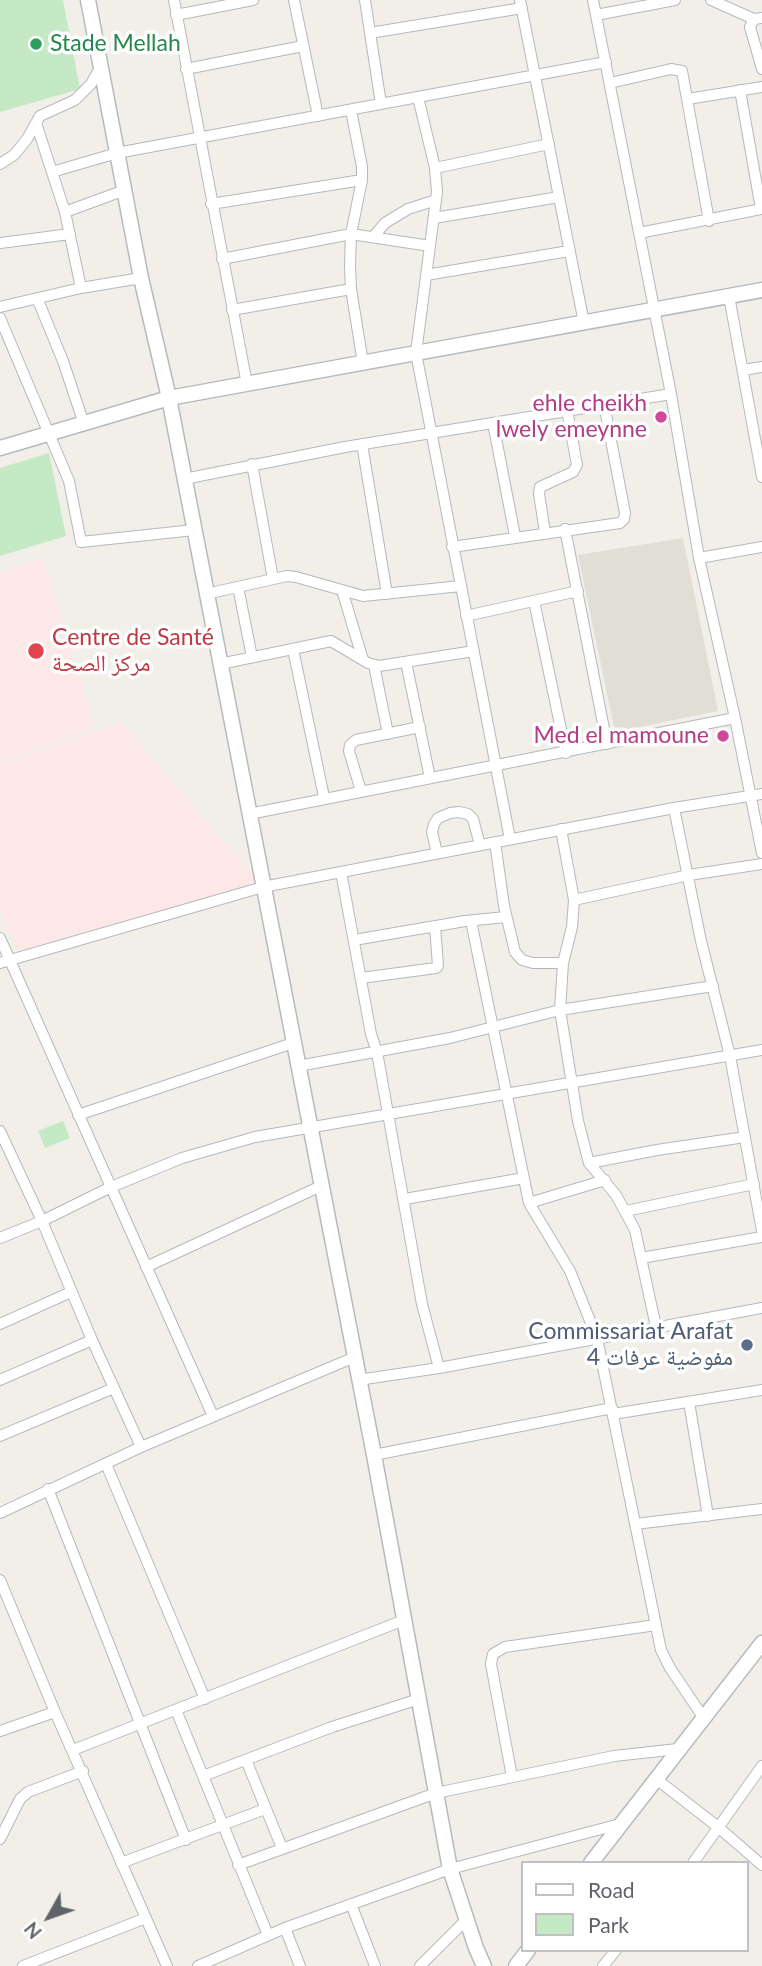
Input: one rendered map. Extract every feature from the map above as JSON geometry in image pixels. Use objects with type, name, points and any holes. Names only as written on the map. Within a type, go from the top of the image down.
[{"type":"street","points":[[88,0],[141,278],[169,398],[374,1455],[450,1869],[475,1948],[484,1966]]},
{"type":"street","points":[[174,0],[247,384]]},
{"type":"street","points":[[176,15],[253,0]]},
{"type":"street","points":[[294,0],[318,116]]},
{"type":"street","points":[[365,0],[381,104]]},
{"type":"street","points":[[593,0],[671,394],[699,558],[762,853]]},
{"type":"street","points":[[596,15],[675,0]]},
{"type":"street","points":[[711,0],[758,19],[750,27],[762,69]]},
{"type":"street","points":[[370,33],[521,4],[584,323]]},
{"type":"street","points":[[186,69],[303,46]]},
{"type":"street","points":[[52,172],[117,153],[606,62]]},
{"type":"street","points":[[0,164],[14,156],[40,116],[75,100],[91,84],[101,66]]},
{"type":"street","points":[[610,83],[678,69],[682,71],[709,221]]},
{"type":"street","points":[[688,99],[762,87]]},
{"type":"street","points":[[639,233],[761,209],[740,90]]},
{"type":"street","points":[[418,97],[435,169],[436,200],[416,353],[510,839]]},
{"type":"street","points":[[351,110],[362,167],[362,180],[351,234],[351,289],[363,363]]},
{"type":"street","points":[[36,123],[65,212],[81,288]]},
{"type":"street","points":[[435,169],[549,144]]},
{"type":"street","points":[[211,204],[362,180]]},
{"type":"street","points":[[65,212],[125,190]]},
{"type":"street","points":[[434,218],[559,197]]},
{"type":"street","points":[[373,237],[385,223],[396,216],[436,200]]},
{"type":"street","points":[[0,243],[70,234]]},
{"type":"street","points":[[222,259],[351,234],[430,246]]},
{"type":"street","points":[[426,275],[569,251]]},
{"type":"street","points":[[0,307],[81,288],[141,278]]},
{"type":"street","points":[[232,310],[351,289]]},
{"type":"street","points":[[0,448],[169,398],[762,290]]},
{"type":"street","points":[[729,296],[762,476]]},
{"type":"street","points":[[37,298],[63,361],[84,424]]},
{"type":"street","points":[[0,318],[69,481],[81,542],[194,530]]},
{"type":"street","points":[[743,370],[762,367]]},
{"type":"street","points":[[184,479],[362,444],[671,394]]},
{"type":"street","points":[[452,547],[620,523],[625,513],[604,404]]},
{"type":"street","points":[[545,532],[540,487],[572,472],[577,465],[567,410]]},
{"type":"street","points":[[493,423],[515,536]]},
{"type":"street","points":[[362,444],[387,594]]},
{"type":"street","points":[[252,464],[273,579]]},
{"type":"street","points":[[565,529],[607,744]]},
{"type":"street","points":[[699,558],[762,547]]},
{"type":"street","points":[[206,594],[273,579],[296,577],[363,596],[461,586]]},
{"type":"street","points":[[238,587],[252,657]]},
{"type":"street","points":[[342,590],[363,660]]},
{"type":"street","points":[[466,616],[578,591]]},
{"type":"street","points":[[534,601],[566,753]]},
{"type":"street","points":[[220,664],[331,641],[374,665],[474,651]]},
{"type":"street","points":[[293,649],[324,797]]},
{"type":"street","points":[[407,662],[430,778]]},
{"type":"street","points":[[374,665],[388,734]]},
{"type":"street","points":[[249,814],[324,797],[496,767],[735,718]]},
{"type":"street","points":[[360,791],[349,751],[350,745],[356,740],[420,727]]},
{"type":"street","points":[[5,961],[263,887],[561,829],[762,794]]},
{"type":"street","points":[[674,808],[701,941],[730,1056],[762,1231]]},
{"type":"street","points":[[437,853],[432,832],[434,824],[438,818],[459,811],[468,814],[472,819],[480,845]]},
{"type":"street","points":[[561,829],[573,900],[572,927],[563,963],[560,1010],[580,1134],[589,1163],[626,1210],[635,1230],[656,1327]]},
{"type":"street","points":[[495,842],[506,917],[515,952],[522,960],[533,963],[563,963]]},
{"type":"street","points":[[573,900],[689,875],[762,864]]},
{"type":"street","points":[[341,872],[405,1199],[422,1304],[439,1368]]},
{"type":"street","points":[[354,940],[506,917]]},
{"type":"street","points":[[471,921],[529,1203],[570,1271],[597,1338],[661,1650],[670,1668],[704,1717]]},
{"type":"street","points":[[361,978],[436,968],[435,926]]},
{"type":"street","points":[[0,938],[5,961],[111,1187],[213,1416]]},
{"type":"street","points":[[298,1066],[492,1028],[560,1010],[713,986]]},
{"type":"street","points":[[78,1115],[293,1043]]},
{"type":"street","points":[[0,1238],[182,1158],[255,1138],[762,1050]]},
{"type":"street","points":[[0,1131],[5,1156],[42,1221],[141,1447]]},
{"type":"street","points":[[589,1163],[745,1137]]},
{"type":"street","points":[[405,1199],[524,1178]]},
{"type":"street","points":[[529,1203],[605,1180]]},
{"type":"street","points":[[626,1210],[754,1184]]},
{"type":"street","points":[[146,1267],[321,1186]]},
{"type":"street","points":[[641,1258],[762,1237]]},
{"type":"street","points":[[0,1324],[71,1292]]},
{"type":"street","points":[[358,1380],[439,1368],[762,1308]]},
{"type":"street","points":[[0,1380],[92,1340]]},
{"type":"street","points":[[0,1513],[141,1447],[355,1357]]},
{"type":"street","points":[[0,1436],[114,1388]]},
{"type":"street","points":[[374,1455],[612,1411],[762,1390]]},
{"type":"street","points":[[689,1402],[708,1516]]},
{"type":"street","points":[[106,1464],[205,1699]]},
{"type":"street","points":[[48,1489],[186,1840]]},
{"type":"street","points":[[635,1524],[762,1509]]},
{"type":"street","points":[[0,1580],[4,1599],[83,1770],[167,1966]]},
{"type":"street","points":[[73,1750],[404,1620]]},
{"type":"street","points":[[512,1777],[491,1664],[493,1654],[505,1647],[656,1625]]},
{"type":"street","points":[[592,1861],[762,1643]]},
{"type":"street","points":[[203,1776],[332,1727],[419,1699]]},
{"type":"street","points":[[176,1710],[268,1935]]},
{"type":"street","points":[[0,1731],[55,1712]]},
{"type":"street","points":[[238,1865],[436,1793],[614,1756],[678,1749]]},
{"type":"street","points":[[246,1760],[282,1848]]},
{"type":"street","points":[[694,1861],[762,1766]]},
{"type":"street","points":[[0,1839],[20,1799],[28,1792],[83,1770]]},
{"type":"street","points":[[656,1778],[762,1865]]},
{"type":"street","points":[[753,1780],[762,1788]]},
{"type":"street","points":[[121,1863],[265,1809]]},
{"type":"street","points":[[198,1966],[285,1928],[450,1869],[620,1824]]},
{"type":"street","points":[[351,1904],[375,1966]]},
{"type":"street","points":[[23,1966],[146,1918]]},
{"type":"street","points":[[420,1966],[466,1920]]},
{"type":"street","points":[[285,1928],[300,1966]]},
{"type":"shaded area","points":[[683,538],[718,711],[615,732],[578,555]]},
{"type":"shaded area","name":"Centre de Santé مركز الصحة","points":[[43,558],[95,728],[0,763],[0,573]]},
{"type":"shaded area","points":[[121,722],[263,887],[20,956],[0,910],[0,765]]},
{"type":"green space","name":"Stade Mellah","points":[[0,0],[63,0],[80,89],[0,112]]},
{"type":"green space","points":[[49,453],[66,536],[0,556],[0,468]]},
{"type":"green space","points":[[63,1121],[70,1138],[45,1148],[38,1131]]},
{"type":"place","name":"Stade Mellah","points":[[36,44]]},
{"type":"place","name":"ehle cheikh lwely emeynne","points":[[661,417]]},
{"type":"place","name":"Centre de Santé مركز الصحة","points":[[36,651]]},
{"type":"place","name":"Med el mamoune","points":[[723,736]]},
{"type":"place","name":"Commissariat Arafat 4 مفوضية عرفات","points":[[747,1345]]}]
